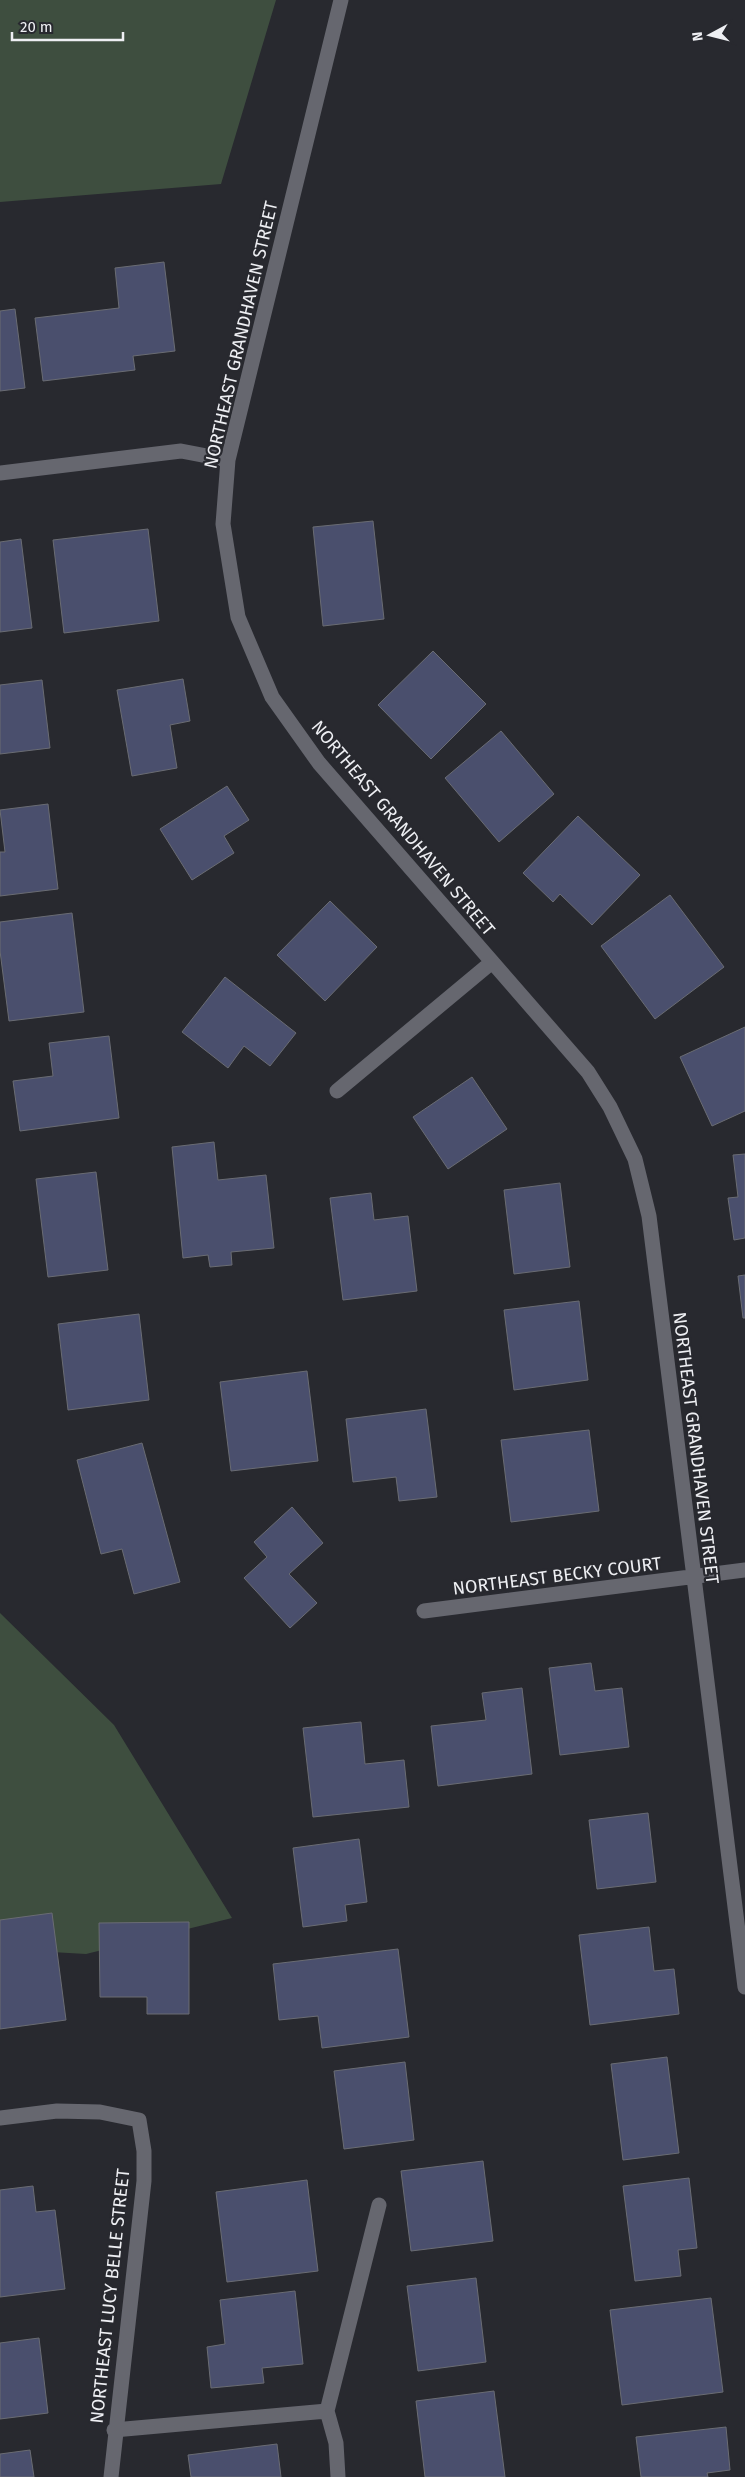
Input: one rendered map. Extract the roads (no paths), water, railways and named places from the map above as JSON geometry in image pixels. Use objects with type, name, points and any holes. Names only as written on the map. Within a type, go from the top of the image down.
[{"type":"street","name":"NORTHEAST GRANDHAVEN STREET","points":[[341,0],[228,460],[223,524],[238,617],[272,697],[318,763],[588,1072],[610,1107],[635,1159],[648,1216],[745,1987]]},
{"type":"street","points":[[0,474],[181,451],[228,460]]},
{"type":"street","name":"NORTHEAST GRANDHAVEN STREET","points":[[337,1091],[492,962]]},
{"type":"street","name":"NORTHEAST BECKY COURT","points":[[424,1611],[745,1570]]},
{"type":"street","name":"NORTHEAST LUCY BELLE STREET","points":[[0,2118],[56,2111],[100,2112],[138,2120],[144,2151],[144,2181],[114,2430],[111,2477]]},
{"type":"street","points":[[338,2477],[336,2443],[327,2411],[379,2206]]},
{"type":"street","points":[[114,2430],[327,2411]]}]
